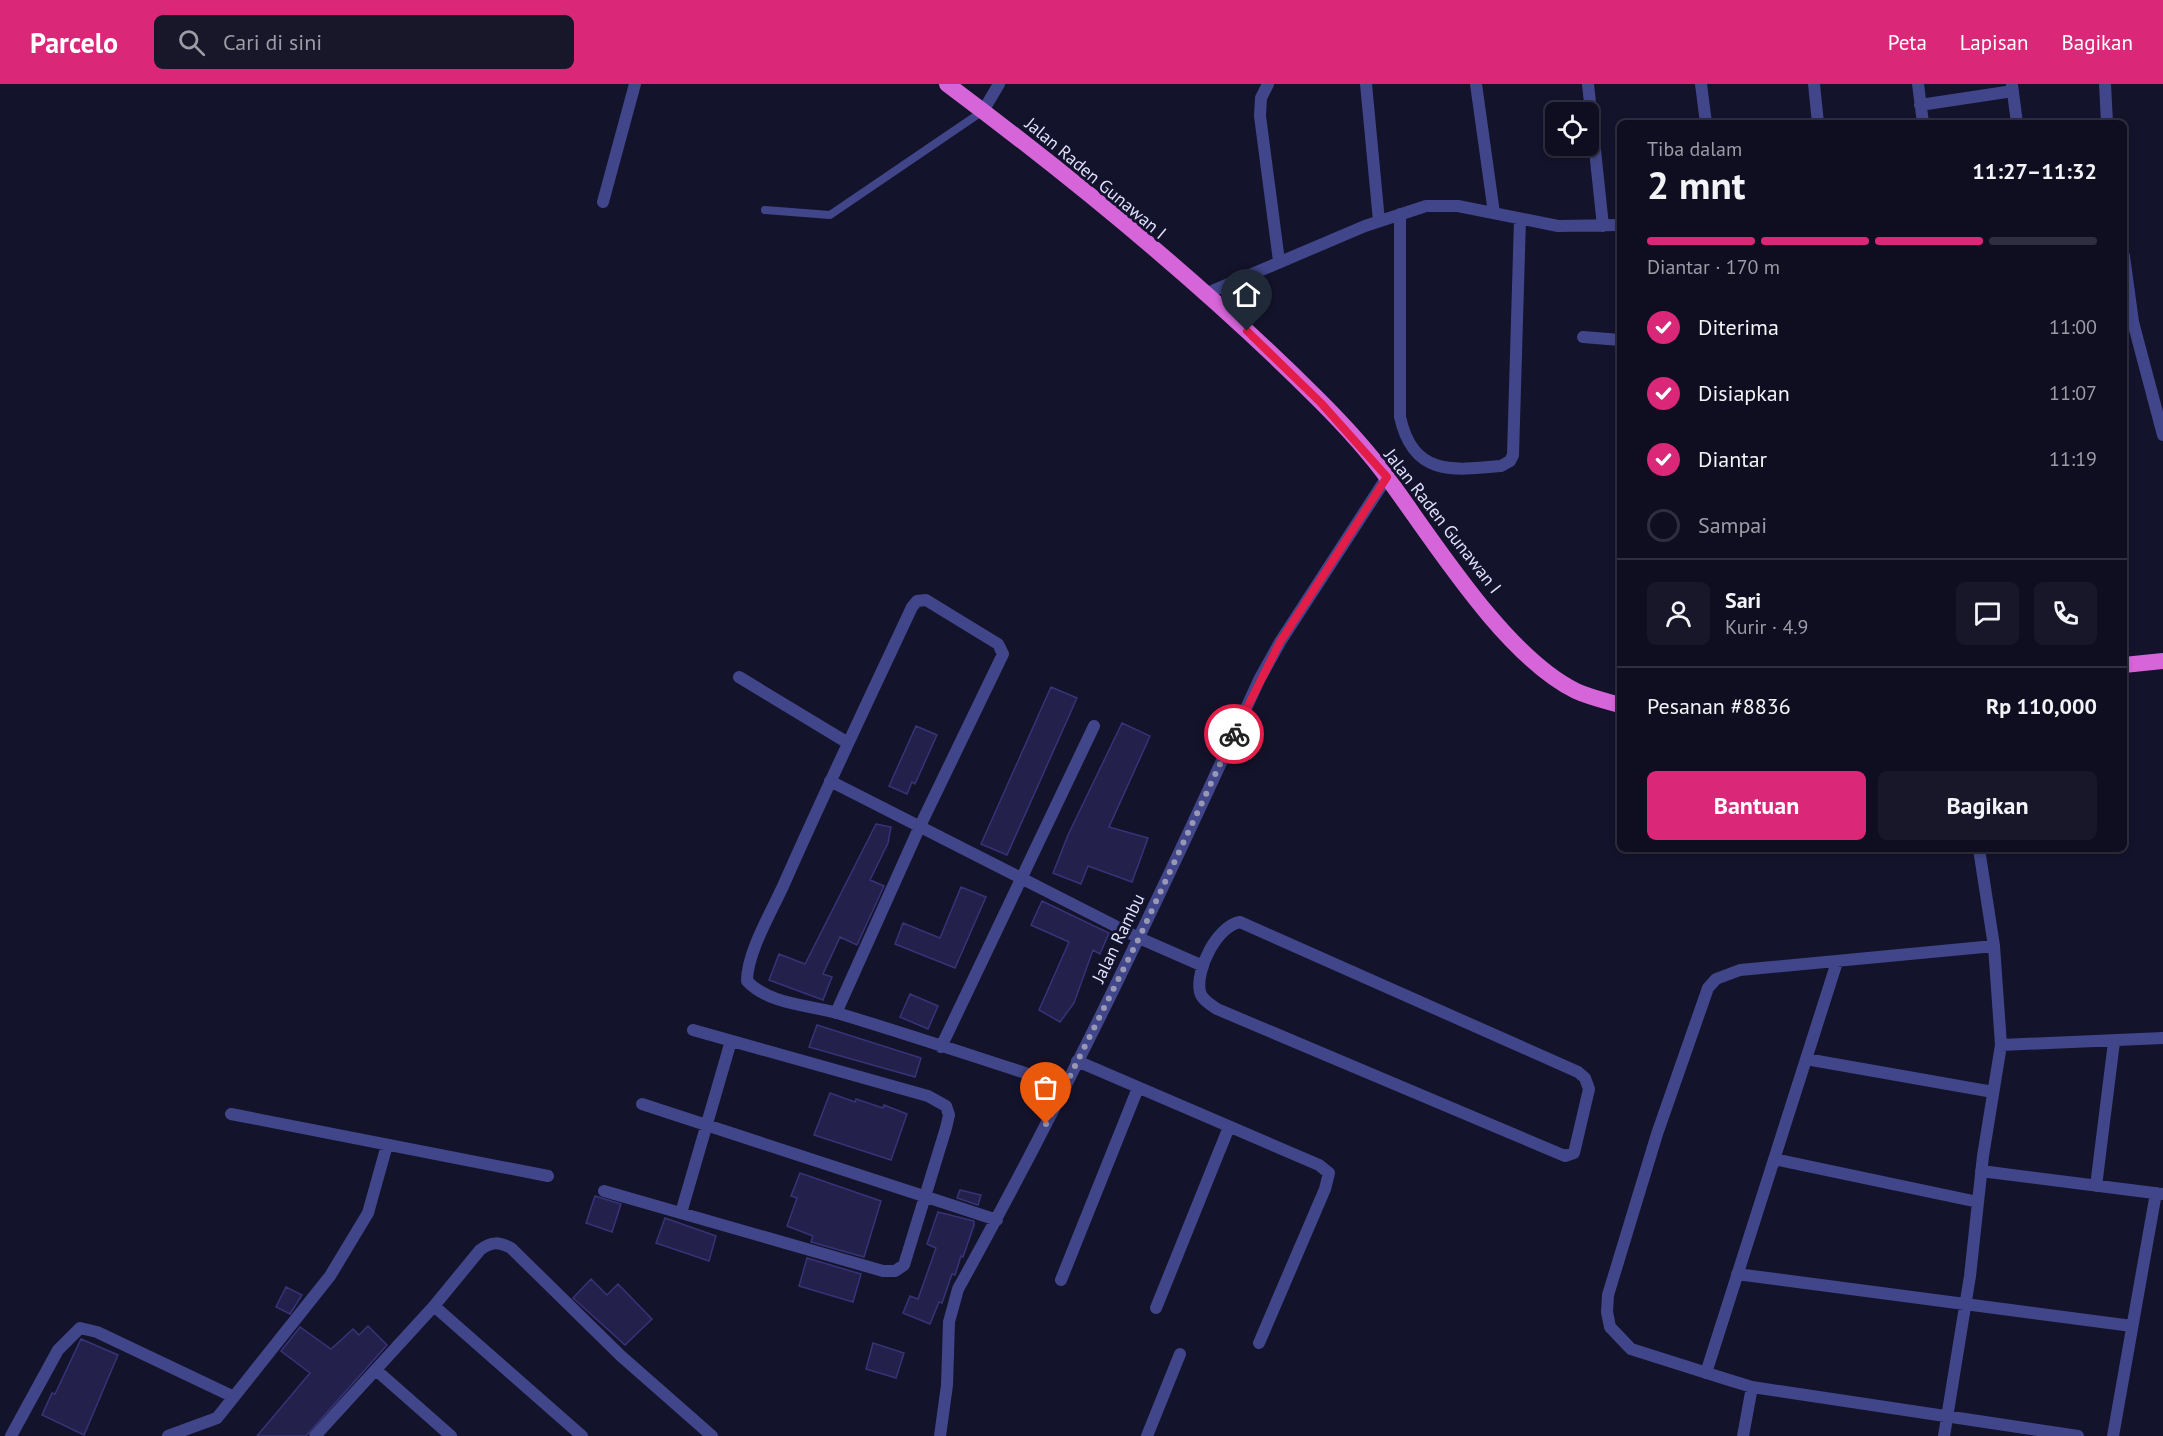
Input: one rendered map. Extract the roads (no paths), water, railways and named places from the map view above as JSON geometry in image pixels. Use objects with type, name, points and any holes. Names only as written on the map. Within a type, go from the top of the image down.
[{"type":"highway","name":"Jalan Raden Gunawan I","points":[[947,84],[1050,161],[1262,344],[1321,403],[1387,477],[1448,561],[1531,660],[1575,691],[1617,704]]},
{"type":"highway","points":[[2127,665],[2163,661]]},
{"type":"street","points":[[603,202],[635,84]]},
{"type":"street","points":[[983,111],[999,84]]},
{"type":"street","points":[[1268,84],[1261,98],[1260,116],[1279,261]]},
{"type":"street","points":[[1366,84],[1379,221]]},
{"type":"street","points":[[1476,84],[1494,213]]},
{"type":"street","points":[[1588,84],[1604,226]]},
{"type":"street","points":[[1701,84],[1706,120]]},
{"type":"street","points":[[1814,84],[1818,120]]},
{"type":"street","points":[[1918,84],[1922,120]]},
{"type":"street","points":[[2105,84],[2107,120]]},
{"type":"street","points":[[1920,105],[2012,87],[2018,120]]},
{"type":"street","points":[[1205,294],[1279,261],[1379,221],[1426,206],[1494,213],[1558,226],[1617,225]]},
{"type":"street","points":[[1400,214],[1400,417],[1411,449],[1425,462],[1440,467],[1502,466],[1510,461],[1513,455],[1520,219]]},
{"type":"street","points":[[2127,306],[2128,323],[2163,435]]},
{"type":"street","points":[[1582,337],[1617,340]]},
{"type":"street","name":"Jalan Rambu","points":[[940,1436],[948,1385],[949,1322],[958,1289],[997,1220],[1066,1086],[1280,642],[1387,477]]},
{"type":"street","points":[[836,1013],[920,826],[1002,657],[1002,647],[926,600],[917,601],[830,781],[759,940],[747,972],[747,981],[755,989],[773,997],[836,1013],[1066,1086]]},
{"type":"street","points":[[740,677],[848,744]]},
{"type":"street","points":[[941,1047],[1094,726]]},
{"type":"street","points":[[830,781],[1021,876],[1139,938],[1203,966]]},
{"type":"street","points":[[1944,1436],[1965,1305],[1981,1171],[2001,1045],[1994,946],[1979,852]]},
{"type":"street","points":[[1240,922],[1578,1072],[1585,1078],[1589,1089],[1576,1150],[1571,1156],[1565,1156],[1217,1009],[1203,999],[1200,992],[1203,966],[1220,933],[1229,924],[1240,922]]},
{"type":"street","points":[[1994,946],[1740,970],[1716,979],[1708,988],[1656,1134],[1608,1295],[1607,1312],[1610,1327],[1631,1349],[1752,1387],[2078,1436]]},
{"type":"street","points":[[1706,1373],[1837,962]]},
{"type":"street","points":[[604,1191],[883,1271],[895,1271],[904,1265],[908,1258],[949,1115],[946,1106],[941,1101],[693,1030]]},
{"type":"street","points":[[2001,1045],[2114,1042],[2163,1038]]},
{"type":"street","points":[[681,1213],[731,1041]]},
{"type":"street","points":[[2096,1185],[2114,1042]]},
{"type":"street","points":[[1806,1059],[1993,1092]]},
{"type":"street","points":[[1077,1061],[1319,1165],[1329,1173],[1325,1189],[1259,1343]]},
{"type":"street","points":[[1061,1280],[1138,1088]]},
{"type":"street","points":[[642,1104],[997,1220]]},
{"type":"street","points":[[231,1114],[548,1176]]},
{"type":"street","points":[[1156,1308],[1229,1127]]},
{"type":"street","points":[[168,1436],[210,1422],[234,1397],[330,1276],[368,1213],[387,1145]]},
{"type":"street","points":[[1774,1159],[1978,1202]]},
{"type":"street","points":[[1981,1171],[2159,1194],[2132,1326],[2113,1436]]},
{"type":"street","points":[[316,1436],[434,1306],[480,1250],[489,1244],[500,1242],[512,1248],[621,1356],[712,1436]]},
{"type":"street","points":[[1737,1274],[2132,1326]]},
{"type":"street","points":[[434,1306],[582,1436]]},
{"type":"street","points":[[11,1436],[58,1350],[80,1328],[97,1332],[234,1397]]},
{"type":"street","points":[[1147,1436],[1180,1354]]},
{"type":"street","points":[[376,1370],[451,1436]]},
{"type":"street","points":[[1743,1436],[1752,1387]]},
{"type":"lane","points":[[765,210],[817,216],[830,215],[983,111]]}]
